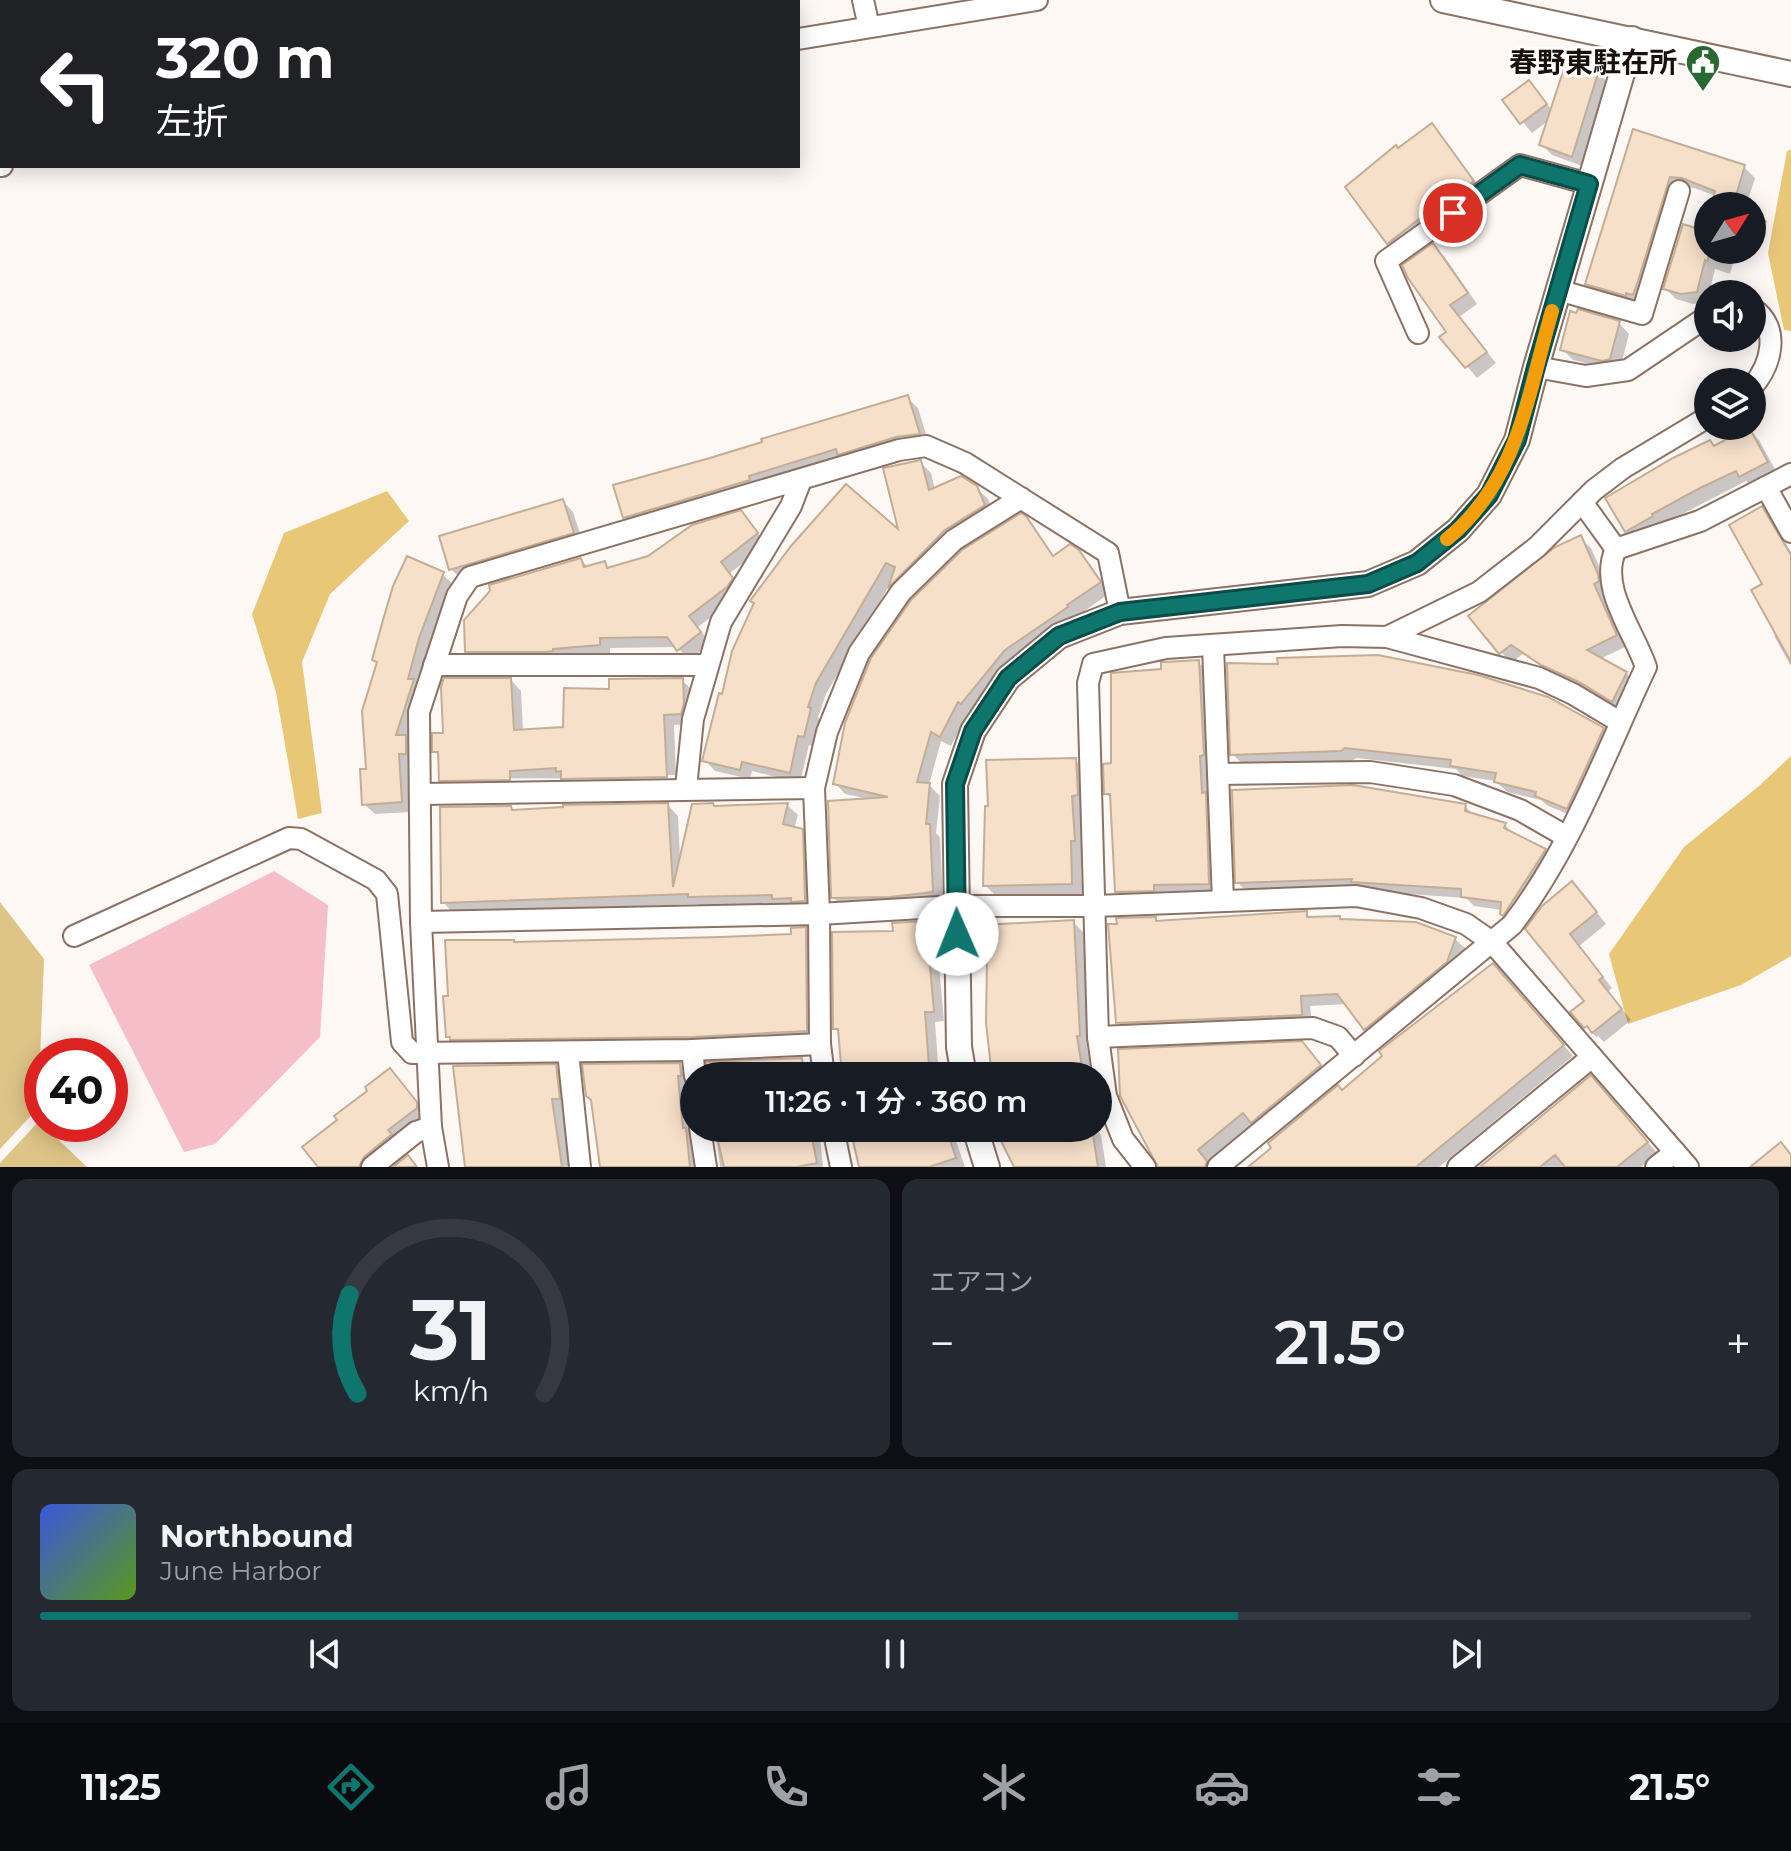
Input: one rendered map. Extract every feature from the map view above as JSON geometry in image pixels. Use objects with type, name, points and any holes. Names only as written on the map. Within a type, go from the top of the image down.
[{"type":"street","points":[[863,0],[869,27]]},
{"type":"street","points":[[800,39],[1037,0]]},
{"type":"street","points":[[1443,0],[1791,74]]},
{"type":"street","points":[[962,1062],[955,784],[973,731],[1008,678],[1059,636],[1120,612],[1368,584],[1417,563],[1458,530],[1489,495],[1517,440],[1632,39]]},
{"type":"street","points":[[1418,333],[1386,261],[1520,165],[1589,184]]},
{"type":"street","points":[[1558,290],[1642,314],[1679,191]]},
{"type":"street","points":[[1764,368],[1771,347],[1771,330],[1766,322]]},
{"type":"street","points":[[1536,367],[1586,376],[1628,370],[1694,325]]},
{"type":"street","points":[[1387,637],[1479,592],[1537,547],[1582,502],[1623,468],[1694,425]]},
{"type":"street","points":[[438,1167],[431,1127],[421,922],[419,712],[457,596],[470,577],[899,450],[926,446],[965,463],[1108,553],[1120,612]]},
{"type":"street","points":[[1218,1167],[1512,925],[1535,895],[1567,837],[1646,667],[1614,594],[1609,563],[1616,549],[1700,521],[1791,474]]},
{"type":"street","points":[[686,788],[693,719],[721,622],[791,506],[801,480]]},
{"type":"street","points":[[1766,487],[1791,532]]},
{"type":"street","points":[[822,1062],[814,788],[827,732],[859,653],[901,592],[954,540],[1021,498]]},
{"type":"street","points":[[1582,502],[1616,549]]},
{"type":"street","points":[[1145,1167],[1123,1139],[1106,1096],[1098,1037],[1088,683],[1093,664],[1166,648],[1342,636],[1387,637],[1539,678],[1620,722]]},
{"type":"street","points":[[1213,646],[1223,900]]},
{"type":"street","points":[[434,665],[708,665]]},
{"type":"street","points":[[1218,774],[1370,772],[1454,785],[1520,810],[1567,837]]},
{"type":"street","points":[[420,794],[814,788]]},
{"type":"street","points":[[74,936],[289,838],[301,839],[376,880],[387,894],[402,1042],[412,1053],[692,1050],[820,1044]]},
{"type":"street","points":[[421,922],[819,914],[956,906],[1095,906],[1356,896],[1421,908],[1466,924],[1492,942],[1682,1159],[1656,1167]]},
{"type":"street","points":[[1098,1037],[1313,1028],[1338,1037],[1354,1056]]},
{"type":"street","points":[[692,1050],[693,1062]]},
{"type":"street","points":[[568,1052],[580,1167]]},
{"type":"street","points":[[1458,1167],[1592,1057]]},
{"type":"street","points":[[372,1167],[416,1132],[431,1127]]},
{"type":"street","points":[[702,1142],[706,1167]]},
{"type":"street","points":[[836,1142],[841,1167]]},
{"type":"street","points":[[978,1142],[983,1166]]},
{"type":"shaded area","points":[[1791,150],[1791,331],[1784,330],[1768,253],[1787,151]]},
{"type":"shaded area","points":[[387,491],[409,521],[330,594],[302,662],[322,813],[298,819],[276,692],[252,614],[284,533]]},
{"type":"shaded area","points":[[1791,756],[1791,956],[1741,985],[1628,1024],[1609,954],[1684,847]]},
{"type":"shaded area","points":[[274,871],[328,905],[320,1037],[215,1144],[184,1152],[89,965]]},
{"type":"shaded area","points":[[0,902],[44,959],[41,1038],[24,1038],[24,1123],[0,1149]]},
{"type":"shaded area","points":[[24,1137],[24,1142],[61,1142],[87,1167],[0,1167],[0,1163]]},
{"type":"building","points":[[1567,59],[1599,70],[1572,157],[1539,145]]},
{"type":"building","points":[[1529,80],[1547,104],[1520,124],[1502,100]]},
{"type":"building","points":[[1432,123],[1474,181],[1452,197],[1450,195],[1387,244],[1345,187],[1396,145],[1398,148]]},
{"type":"building","points":[[1633,129],[1745,165],[1737,192],[1715,192],[1682,178],[1670,177],[1633,295],[1626,293],[1626,296],[1585,284]]},
{"type":"building","points":[[1683,224],[1694,228],[1694,264],[1704,264],[1700,280],[1694,280],[1694,292],[1681,294],[1663,289]]},
{"type":"building","points":[[1433,243],[1468,293],[1450,305],[1487,352],[1465,368],[1439,337],[1446,332],[1402,265]]},
{"type":"building","points":[[1578,309],[1620,321],[1610,359],[1602,361],[1560,350],[1570,311],[1576,313]]},
{"type":"building","points":[[908,395],[920,434],[896,437],[838,455],[836,449],[749,476],[750,480],[623,518],[613,485],[710,458],[762,442],[761,439]]},
{"type":"building","points":[[1710,440],[1714,446],[1725,440],[1756,440],[1768,462],[1739,477],[1736,471],[1700,488],[1625,532],[1605,498]]},
{"type":"building","points":[[921,460],[929,490],[961,476],[977,486],[985,505],[945,530],[888,588],[895,567],[886,563],[816,683],[808,707],[811,708],[804,737],[798,736],[790,773],[742,762],[740,770],[702,761],[732,651],[754,603],[750,601],[791,546],[846,484],[898,529],[883,468]]},
{"type":"building","points":[[563,499],[574,533],[449,570],[439,536]]},
{"type":"building","points":[[1762,506],[1791,555],[1791,662],[1751,590],[1762,584],[1729,525]]},
{"type":"building","points":[[741,510],[758,533],[721,562],[733,578],[727,587],[689,616],[701,632],[677,651],[667,637],[600,638],[600,645],[546,652],[465,652],[464,620],[490,591],[489,585],[581,558],[584,567],[605,561],[607,568],[648,556],[692,525]]},
{"type":"building","points":[[1021,513],[1053,556],[1070,544],[1079,550],[1101,582],[1005,650],[961,704],[958,702],[940,737],[931,732],[917,782],[930,783],[926,824],[930,824],[933,892],[890,897],[831,898],[828,801],[888,797],[833,784],[845,723],[871,658],[911,600],[962,550]]},
{"type":"building","points":[[1581,535],[1598,574],[1599,581],[1594,584],[1617,635],[1587,650],[1627,672],[1612,702],[1579,682],[1541,665],[1511,645],[1499,654],[1468,616],[1555,547]]},
{"type":"building","points":[[407,556],[444,572],[419,638],[408,679],[414,679],[396,735],[406,735],[406,754],[399,754],[402,802],[362,805],[360,769],[366,769],[362,711],[377,662],[372,660],[383,620],[393,586]]},
{"type":"building","points":[[1378,655],[1478,675],[1548,697],[1604,728],[1567,809],[1535,796],[1536,792],[1494,782],[1496,773],[1450,766],[1451,760],[1345,748],[1341,751],[1230,755],[1227,663],[1278,664],[1277,658]]},
{"type":"building","points":[[1199,660],[1204,755],[1200,756],[1202,793],[1206,792],[1209,884],[1154,885],[1154,891],[1115,892],[1110,794],[1104,794],[1103,764],[1111,763],[1111,673],[1161,669],[1161,662]]},
{"type":"building","points":[[444,678],[511,678],[514,730],[563,727],[564,688],[609,689],[609,679],[683,678],[681,714],[664,715],[667,777],[561,779],[561,771],[556,772],[556,768],[510,771],[510,780],[439,781],[438,752],[432,752],[432,733],[443,733],[441,687]]},
{"type":"building","points":[[1076,758],[1078,795],[1072,796],[1075,841],[1071,841],[1072,884],[983,886],[985,806],[988,806],[986,760]]},
{"type":"building","points":[[1353,785],[1466,804],[1465,811],[1506,823],[1504,828],[1546,849],[1503,916],[1500,914],[1501,902],[1461,897],[1461,889],[1351,882],[1352,879],[1235,883],[1232,790]]},
{"type":"building","points":[[668,803],[673,887],[692,804],[788,803],[783,824],[803,829],[805,901],[772,899],[772,895],[688,897],[688,894],[441,903],[440,807],[511,806],[512,810],[563,805]]},
{"type":"building","points":[[1572,881],[1597,912],[1570,934],[1603,977],[1599,980],[1622,1009],[1592,1033],[1570,1012],[1584,1001],[1525,929],[1542,906]]},
{"type":"building","points":[[1307,911],[1307,917],[1340,916],[1340,919],[1416,922],[1456,937],[1447,962],[1364,1030],[1337,994],[1301,996],[1302,1015],[1116,1023],[1108,924],[1117,924],[1116,918],[1156,917],[1156,921]]},
{"type":"building","points":[[1074,920],[1080,1036],[1077,1036],[1081,1062],[990,1062],[986,1023],[984,925]]},
{"type":"building","points":[[926,921],[934,1012],[925,1012],[929,1062],[841,1062],[838,1029],[833,1029],[832,932],[893,931],[892,923]]},
{"type":"building","points":[[806,927],[807,1031],[692,1037],[450,1040],[446,1037],[443,996],[448,996],[445,940],[514,942],[721,937],[791,934],[791,928]]},
{"type":"building","points":[[1493,963],[1564,1045],[1416,1167],[1248,1167],[1271,1148],[1268,1143],[1338,1085],[1342,1090],[1382,1056],[1379,1051]]},
{"type":"building","points":[[1302,1041],[1321,1065],[1251,1123],[1243,1113],[1198,1150],[1207,1161],[1205,1167],[1158,1167],[1120,1096],[1118,1049]]},
{"type":"building","points":[[802,1058],[802,1062],[706,1062]]},
{"type":"building","points":[[680,1063],[680,1142],[687,1142],[690,1167],[600,1167],[591,1100],[586,1096],[582,1064]]},
{"type":"building","points":[[556,1064],[560,1099],[552,1099],[562,1167],[465,1167],[453,1066]]},
{"type":"building","points":[[390,1068],[417,1102],[417,1108],[388,1130],[392,1134],[364,1157],[359,1167],[318,1167],[302,1147],[337,1120],[334,1116],[367,1091],[365,1087]]},
{"type":"building","points":[[1591,1075],[1648,1142],[1617,1167],[1565,1167],[1555,1155],[1540,1167],[1480,1167]]},
{"type":"building","points":[[718,1142],[813,1142],[817,1163],[797,1167],[724,1167]]},
{"type":"building","points":[[853,1142],[951,1142],[956,1158],[929,1167],[859,1167]]},
{"type":"building","points":[[1002,1142],[1094,1142],[1098,1167],[1014,1167]]},
{"type":"building","points":[[1781,1142],[1791,1155],[1791,1167],[1750,1167]]},
{"type":"building","points":[[408,1155],[417,1167],[393,1167]]},
{"type":"slow traffic","points":[[1447,539],[1489,495],[1517,440],[1552,311]]},
{"type":"place","name":"春野東駐在所","points":[[1703,93]]},
{"type":"route","points":[[957,934],[955,784],[973,731],[1008,678],[1059,636],[1120,612],[1368,584],[1417,563],[1458,530],[1489,495],[1517,440],[1589,184],[1520,165],[1453,213]]}]
